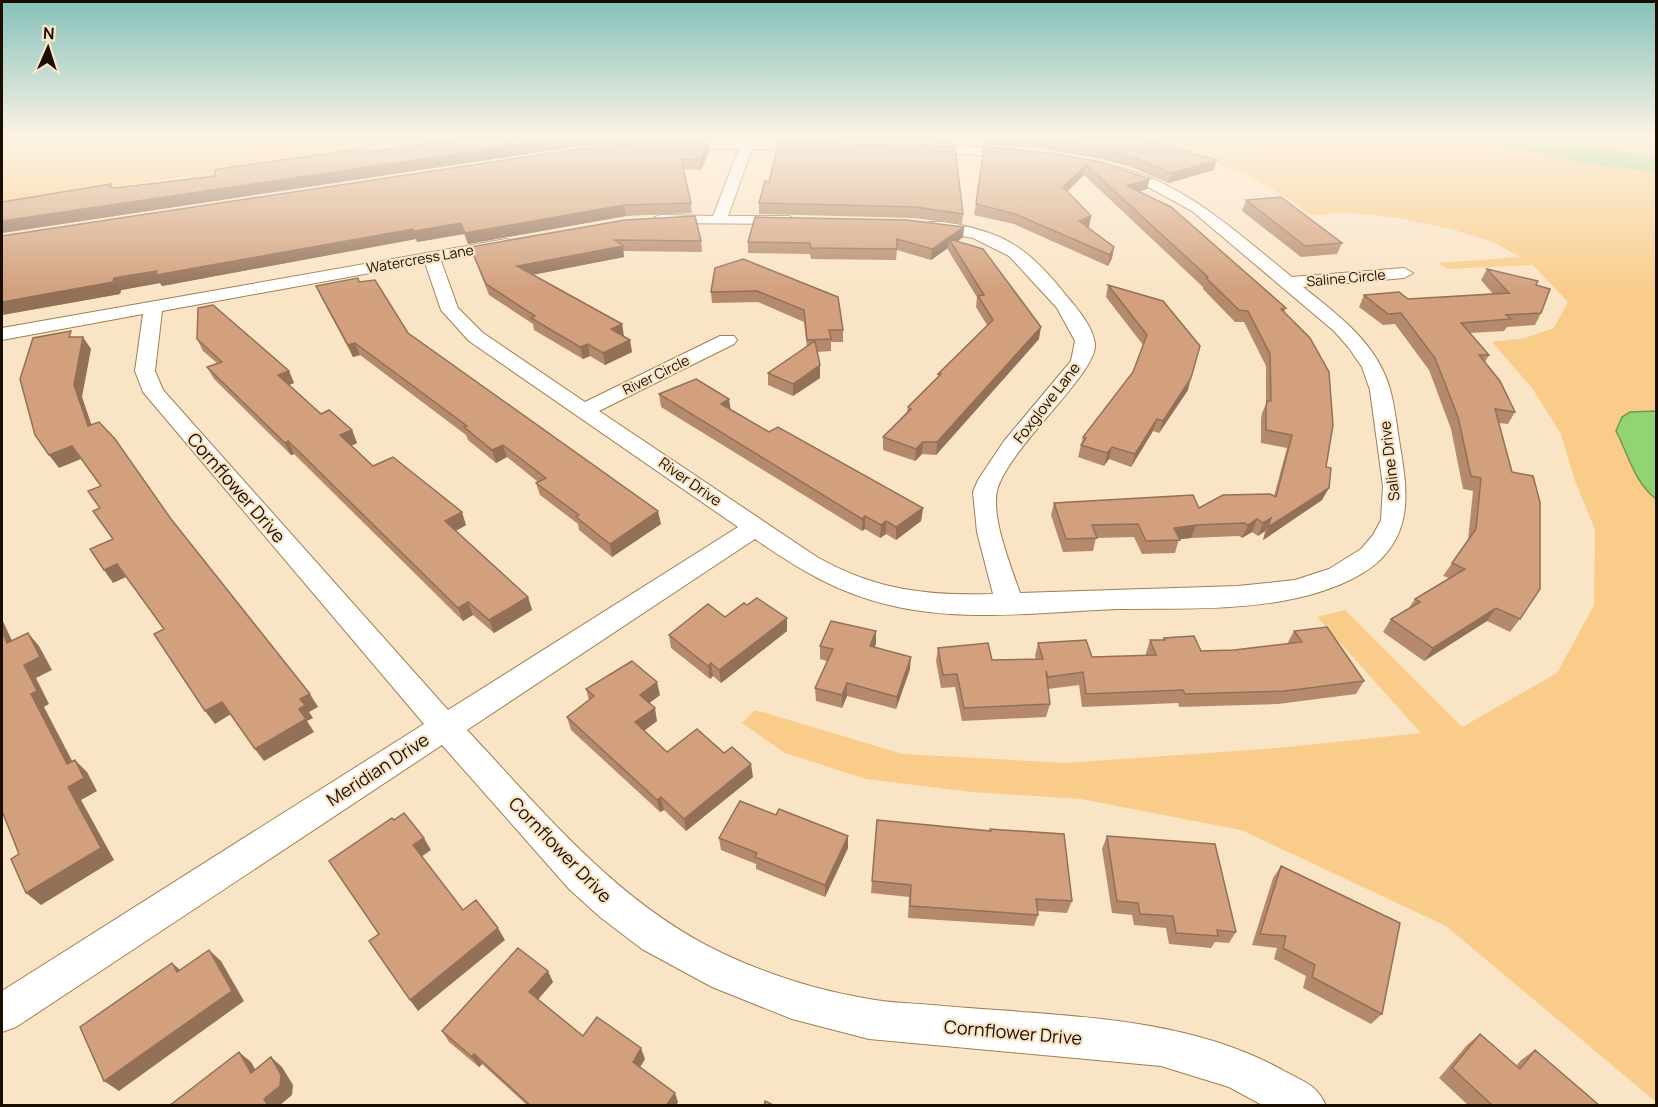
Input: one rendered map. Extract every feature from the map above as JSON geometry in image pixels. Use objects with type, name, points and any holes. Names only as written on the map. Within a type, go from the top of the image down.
[{"type":"street","points":[[720,219],[731,188]]},
{"type":"street","name":"Saline Drive","points":[[1010,604],[1238,597],[1281,592],[1311,585],[1338,575],[1378,548],[1393,520],[1396,498],[1380,390],[1375,374],[1349,336],[1190,203],[1160,188]]},
{"type":"street","points":[[645,221],[720,219],[809,222]]},
{"type":"street","name":"Foxglove Lane","points":[[915,225],[951,229],[984,237],[1012,249],[1027,260],[1075,320],[1086,344],[1080,363],[999,465],[985,493],[987,516],[1010,604]]},
{"type":"street","name":"Watercress Lane","points":[[2,334],[521,241]]},
{"type":"street","name":"River Drive","points":[[431,257],[445,300],[464,327],[818,570],[865,590],[901,599],[943,605],[1010,604]]},
{"type":"street","name":"Saline Circle","points":[[1288,284],[1404,273]]},
{"type":"street","name":"Cornflower Drive","points":[[153,307],[145,372],[153,392],[445,727],[581,877],[613,905],[655,936],[712,968],[792,1000],[869,1019],[1161,1047],[1233,1068],[1262,1081],[1305,1106]]},
{"type":"street","name":"River Circle","points":[[585,410],[727,339]]},
{"type":"street","name":"Meridian Drive","points":[[2,1013],[756,527]]},
{"type":"shaded area","points":[[2,188],[109,188],[2,203]]},
{"type":"shaded area","points":[[190,188],[214,188],[213,200],[189,204]]},
{"type":"shaded area","points":[[1269,188],[1656,188],[1656,1102],[1446,926],[1241,830],[1081,799],[971,792],[866,779],[785,753],[742,723],[755,710],[903,754],[1066,763],[1278,748],[1421,733],[1317,617],[1345,610],[1462,727],[1557,673],[1594,605],[1595,530],[1575,481],[1561,434],[1532,388],[1492,342],[1525,338],[1554,328],[1568,302],[1533,265],[1447,269],[1438,263],[1520,257],[1493,242],[1451,229],[1392,217],[1347,213],[1310,215]]},
{"type":"shaded area","points":[[1656,411],[1656,499],[1637,476],[1616,431],[1622,417],[1630,412]]},
{"type":"building","points":[[89,188],[228,188],[2,221],[2,202]]},
{"type":"building","points":[[322,188],[688,188],[691,203],[624,205],[465,233],[461,223],[414,231],[413,229],[156,275],[157,271],[114,278],[113,282],[2,302],[2,236]]},
{"type":"building","points":[[763,188],[960,188],[963,214],[915,207],[759,203]]},
{"type":"building","points":[[978,188],[1064,188],[1091,216],[1079,221],[1114,247],[1110,255],[1015,214],[976,204]]},
{"type":"building","points":[[1111,188],[1130,188],[1171,207],[1286,308],[1281,309],[1310,338],[1329,372],[1333,425],[1326,467],[1331,468],[1329,488],[1268,527],[1271,518],[1263,523],[1257,519],[1248,525],[1244,523],[1196,525],[1174,528],[1180,540],[1146,541],[1138,524],[1092,525],[1097,538],[1066,539],[1054,503],[1193,495],[1199,508],[1223,495],[1270,494],[1276,497],[1292,435],[1266,430],[1267,401],[1271,401],[1270,354],[1248,311],[1239,310],[1206,278],[1208,277]]},
{"type":"building","points":[[1281,197],[1342,243],[1305,246],[1246,200]]},
{"type":"building","points":[[695,216],[701,241],[615,240],[623,246],[517,266],[622,324],[611,329],[630,340],[603,353],[588,344],[580,347],[531,318],[535,316],[486,284],[470,247],[625,220]]},
{"type":"building","points":[[755,217],[907,220],[964,227],[932,249],[897,239],[897,249],[811,248],[810,243],[748,242]]},
{"type":"building","points":[[949,239],[983,249],[1041,327],[937,442],[923,442],[916,449],[883,437],[911,409],[908,407],[941,374],[938,374],[993,320],[978,296],[984,295]]},
{"type":"building","points":[[743,259],[838,297],[843,330],[829,330],[831,339],[807,340],[804,310],[757,291],[711,292],[715,268]]},
{"type":"building","points":[[1487,269],[1538,281],[1536,285],[1550,289],[1541,313],[1506,315],[1511,319],[1461,323],[1489,355],[1479,355],[1500,381],[1515,412],[1495,409],[1512,472],[1533,476],[1540,502],[1540,589],[1520,619],[1496,608],[1433,648],[1391,619],[1420,602],[1415,599],[1465,569],[1452,563],[1476,529],[1481,478],[1471,476],[1458,417],[1435,358],[1401,313],[1388,314],[1364,295],[1399,292],[1408,299],[1509,293]]},
{"type":"building","points":[[358,278],[359,282],[375,280],[408,333],[658,511],[610,544],[576,517],[579,515],[536,483],[546,478],[503,445],[492,450],[464,427],[467,426],[355,343],[348,345],[316,286]]},
{"type":"building","points":[[1108,285],[1163,301],[1200,346],[1191,378],[1163,421],[1157,419],[1135,454],[1112,447],[1107,453],[1081,445],[1086,438],[1083,437],[1133,372],[1147,335]]},
{"type":"building","points":[[213,305],[289,371],[278,375],[321,414],[329,410],[352,430],[340,435],[373,466],[393,457],[462,512],[445,521],[528,597],[489,620],[468,602],[458,608],[288,441],[285,443],[207,367],[222,362],[197,339],[198,308]]},
{"type":"building","points":[[71,331],[69,337],[83,337],[74,385],[88,426],[99,422],[115,439],[171,519],[310,694],[300,699],[305,705],[299,709],[306,719],[255,749],[222,702],[205,711],[154,634],[164,629],[117,564],[104,570],[90,549],[113,539],[93,511],[100,508],[88,491],[101,486],[72,446],[49,455],[35,435],[20,379],[33,338]]},
{"type":"building","points":[[815,341],[820,365],[793,384],[768,373]]},
{"type":"building","points":[[696,379],[729,399],[721,404],[769,432],[778,427],[923,508],[896,527],[886,521],[881,525],[865,516],[862,519],[659,394]]},
{"type":"building","points":[[757,598],[787,618],[719,670],[711,663],[708,666],[669,635],[708,604],[725,617],[744,603],[747,605]]},
{"type":"building","points":[[831,621],[876,631],[870,646],[911,657],[897,697],[847,683],[842,695],[815,688],[833,649],[820,646]]},
{"type":"building","points":[[1327,627],[1364,681],[1285,691],[1185,694],[1183,690],[1086,694],[1083,672],[1048,677],[1046,671],[1050,704],[964,708],[957,674],[943,675],[938,648],[988,643],[992,660],[1043,659],[1038,643],[1086,640],[1092,657],[1156,655],[1150,640],[1194,636],[1201,651],[1234,650],[1302,642],[1294,631]]},
{"type":"building","points":[[2,631],[7,643],[28,633],[40,657],[24,665],[37,691],[31,694],[67,764],[75,760],[84,778],[68,787],[101,848],[26,893],[11,859],[19,854],[2,811]]},
{"type":"building","points":[[632,661],[657,682],[640,695],[655,708],[635,722],[667,752],[697,729],[724,753],[732,747],[751,764],[684,819],[661,797],[657,800],[567,717],[594,696],[586,689]]},
{"type":"building","points":[[740,801],[776,815],[779,809],[848,836],[825,885],[755,857],[757,853],[719,838]]},
{"type":"building","points":[[404,813],[424,838],[413,845],[463,910],[476,900],[498,928],[410,1000],[369,941],[379,934],[329,861],[392,818],[394,820]]},
{"type":"building","points":[[877,820],[991,831],[990,829],[1064,834],[1072,901],[1036,899],[1038,915],[910,906],[911,885],[872,881]]},
{"type":"building","points":[[1107,836],[1215,844],[1236,932],[1217,930],[1218,936],[1176,933],[1173,916],[1140,914],[1138,903],[1117,901]]},
{"type":"building","points":[[1281,866],[1400,923],[1382,1014],[1312,977],[1315,965],[1283,948],[1286,936],[1260,934]]},
{"type":"building","points":[[518,948],[548,971],[529,992],[583,1036],[597,1017],[641,1048],[633,1062],[675,1093],[666,1106],[531,1106],[474,1054],[472,1057],[442,1031]]},
{"type":"building","points":[[209,950],[232,991],[104,1081],[80,1027],[172,963],[177,972]]},
{"type":"building","points":[[1480,1034],[1520,1069],[1535,1050],[1600,1106],[1493,1106],[1452,1068]]},
{"type":"building","points":[[239,1052],[251,1073],[271,1057],[281,1075],[280,1086],[264,1099],[268,1106],[169,1106]]},
{"type":"building","points":[[765,1101],[775,1106],[764,1106]]}]
